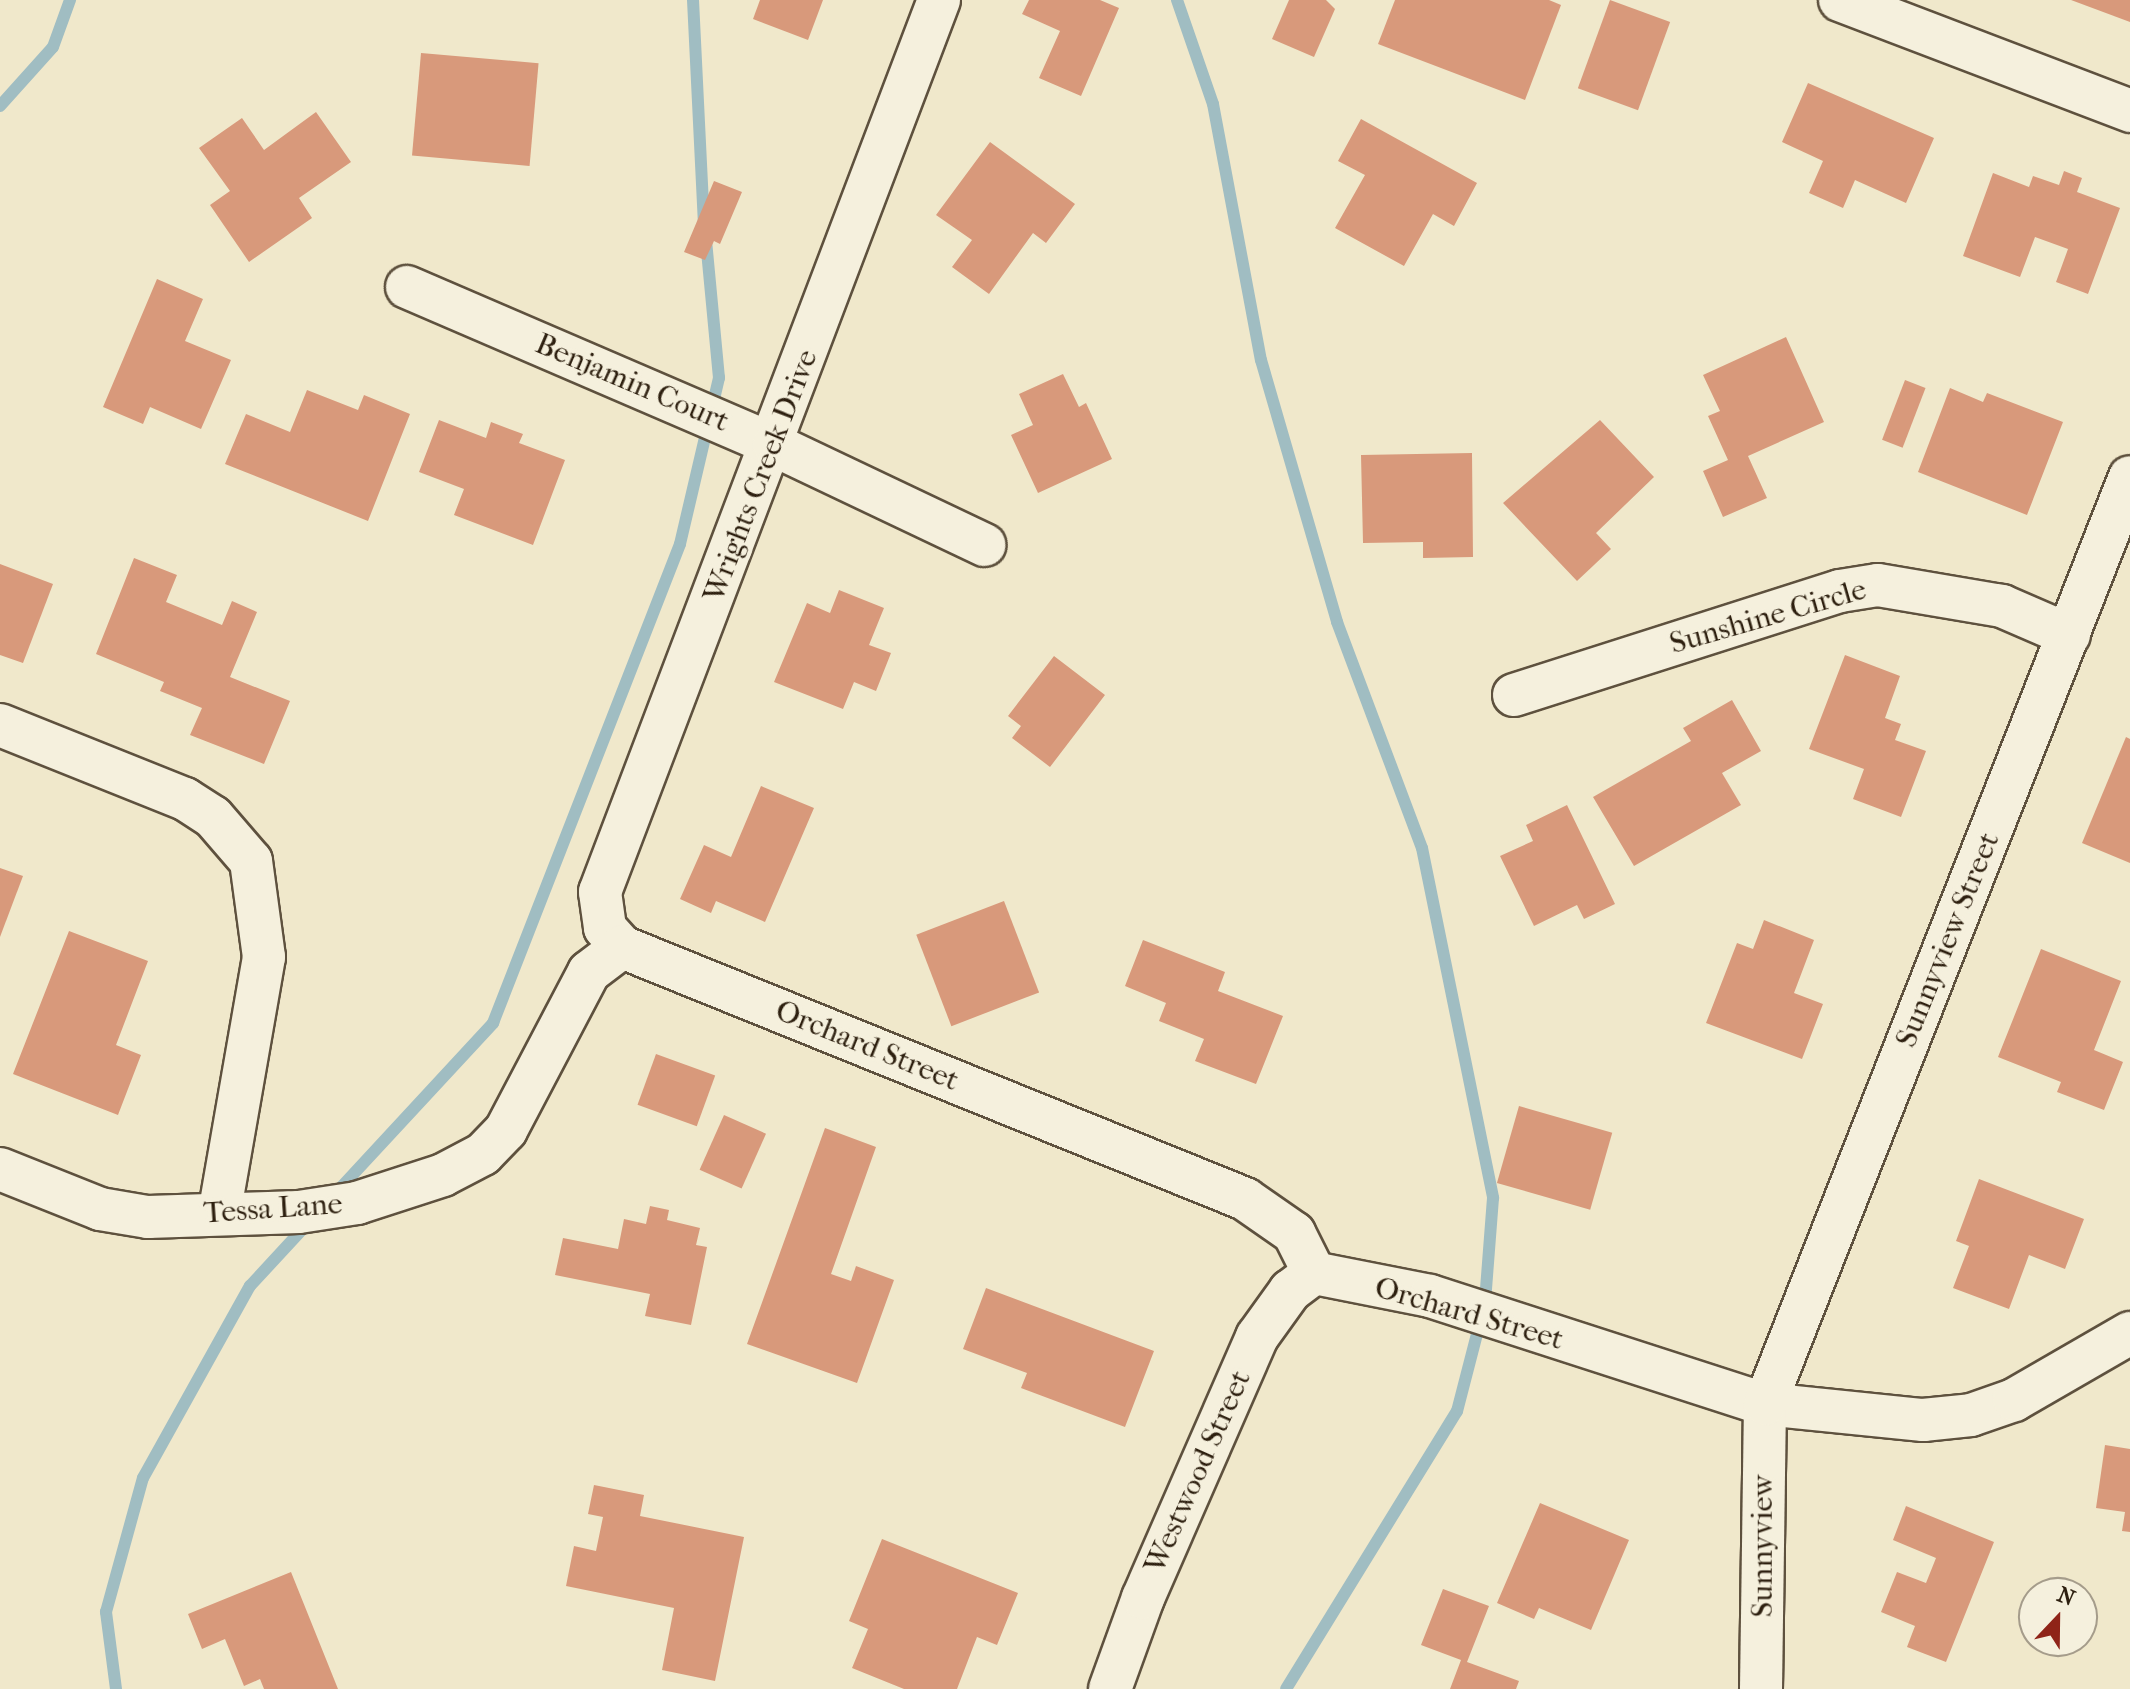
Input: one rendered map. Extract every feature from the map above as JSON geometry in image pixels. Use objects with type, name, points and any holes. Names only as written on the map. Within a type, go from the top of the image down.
[{"type":"street","name":"Wrights Creek Drive","points":[[622,947],[605,928],[600,892],[774,445],[939,0]]},
{"type":"street","points":[[1840,0],[2130,111]]},
{"type":"street","name":"Benjamin Court","points":[[407,287],[774,445],[985,545]]},
{"type":"street","name":"Sunnyview Street","points":[[1765,1404],[2130,477]]},
{"type":"street","name":"Sunshine Circle","points":[[1514,695],[1840,591],[1878,585],[2002,606],[2069,635]]},
{"type":"street","points":[[0,725],[185,799],[213,817],[251,861],[264,957],[219,1214]]},
{"type":"street","name":"Tessa Lane","points":[[0,1169],[100,1209],[148,1217],[357,1203],[443,1175],[483,1154],[506,1130],[589,972],[622,947]]},
{"type":"street","name":"Orchard Street","points":[[622,947],[1245,1199],[1294,1233],[1314,1273],[1430,1296],[1765,1404],[1923,1420],[1971,1415],[2014,1400],[2130,1333]]},
{"type":"street","name":"Westwood Street","points":[[1110,1689],[1143,1598],[1257,1337],[1290,1291],[1314,1273]]},
{"type":"street","name":"Sunnyview","points":[[1761,1689],[1765,1404]]},
{"type":"building","points":[[760,0],[823,0],[808,40],[753,19]]},
{"type":"building","points":[[1029,0],[1100,0],[1119,8],[1081,96],[1039,78],[1060,31],[1022,14]]},
{"type":"building","points":[[1289,0],[1326,0],[1335,9],[1314,57],[1272,39]]},
{"type":"building","points":[[1395,0],[1549,0],[1561,5],[1525,100],[1378,44]]},
{"type":"building","points":[[1610,0],[1670,22],[1638,110],[1578,88]]},
{"type":"building","points":[[2071,0],[2130,0],[2130,22]]},
{"type":"building","points":[[421,53],[539,63],[530,166],[412,156]]},
{"type":"building","points":[[1808,83],[1934,138],[1906,203],[1855,180],[1843,208],[1809,193],[1823,161],[1782,142]]},
{"type":"building","points":[[316,112],[351,162],[299,198],[312,218],[249,262],[210,205],[230,191],[199,148],[242,118],[264,150]]},
{"type":"building","points":[[1361,119],[1477,183],[1454,226],[1433,214],[1404,266],[1335,228],[1365,175],[1338,161]]},
{"type":"building","points":[[990,142],[1075,204],[1046,243],[1033,233],[989,294],[952,267],[972,240],[936,215]]},
{"type":"building","points":[[2064,171],[2082,178],[2077,192],[2120,208],[2088,294],[2056,282],[2068,249],[2035,237],[2020,277],[1963,256],[1993,173],[2029,187],[2033,176],[2059,185]]},
{"type":"building","points":[[714,181],[742,192],[720,244],[714,241],[705,260],[684,252]]},
{"type":"building","points":[[157,279],[203,299],[185,341],[231,360],[201,429],[150,407],[143,424],[103,407]]},
{"type":"building","points":[[1786,337],[1824,422],[1748,456],[1767,498],[1723,517],[1703,471],[1728,460],[1708,416],[1720,411],[1703,375]]},
{"type":"building","points":[[1063,374],[1079,407],[1086,403],[1112,459],[1038,493],[1011,435],[1033,425],[1019,394]]},
{"type":"building","points":[[1905,380],[1926,388],[1903,448],[1882,440]]},
{"type":"building","points":[[1950,388],[1983,402],[1987,393],[2063,422],[2027,515],[1918,472]]},
{"type":"building","points":[[307,390],[358,410],[364,395],[410,414],[368,521],[225,464],[246,414],[290,432]]},
{"type":"building","points":[[439,420],[486,438],[491,422],[523,434],[519,443],[565,460],[533,545],[454,515],[464,489],[419,472]]},
{"type":"building","points":[[1600,420],[1654,477],[1596,533],[1611,549],[1577,581],[1503,503]]},
{"type":"building","points":[[1472,453],[1473,557],[1423,558],[1423,542],[1363,543],[1361,455]]},
{"type":"building","points":[[134,558],[177,575],[166,602],[222,625],[232,601],[257,612],[230,677],[290,701],[264,764],[190,735],[202,708],[160,691],[164,682],[96,654]]},
{"type":"building","points":[[0,564],[53,584],[23,663],[0,655]]},
{"type":"building","points":[[839,590],[884,608],[869,645],[891,653],[876,691],[854,682],[843,709],[774,682],[807,603],[830,613]]},
{"type":"building","points":[[1845,655],[1900,676],[1885,718],[1901,724],[1895,740],[1926,751],[1901,817],[1853,799],[1864,769],[1809,749]]},
{"type":"building","points":[[1054,656],[1105,695],[1050,767],[1012,738],[1021,726],[1008,716]]},
{"type":"building","points":[[1732,700],[1761,751],[1722,773],[1741,805],[1634,866],[1593,797],[1691,741],[1683,728]]},
{"type":"building","points":[[2126,737],[2130,739],[2130,863],[2082,843]]},
{"type":"building","points":[[761,786],[814,808],[765,922],[716,901],[711,913],[680,899],[704,845],[731,857]]},
{"type":"building","points":[[1567,805],[1615,904],[1584,919],[1577,905],[1534,926],[1500,856],[1533,841],[1526,825]]},
{"type":"building","points":[[0,868],[23,876],[0,937]]},
{"type":"building","points":[[1004,901],[1039,992],[951,1026],[916,935]]},
{"type":"building","points":[[1764,920],[1814,940],[1794,993],[1823,1004],[1802,1059],[1706,1023],[1737,943],[1753,949]]},
{"type":"building","points":[[69,931],[148,961],[116,1045],[141,1055],[118,1115],[13,1074]]},
{"type":"building","points":[[1143,940],[1225,972],[1218,991],[1283,1016],[1256,1084],[1195,1061],[1204,1039],[1159,1021],[1166,1003],[1125,986]]},
{"type":"building","points":[[2041,949],[2121,981],[2094,1050],[2123,1062],[2104,1110],[2057,1092],[2061,1082],[1998,1057]]},
{"type":"building","points":[[656,1054],[715,1076],[697,1126],[638,1105]]},
{"type":"building","points":[[1519,1106],[1612,1133],[1590,1210],[1497,1183]]},
{"type":"building","points":[[724,1115],[766,1134],[742,1189],[700,1170]]},
{"type":"building","points":[[825,1128],[876,1147],[831,1274],[851,1281],[856,1266],[894,1280],[857,1383],[747,1344]]},
{"type":"building","points":[[1979,1179],[2084,1219],[2065,1269],[2029,1255],[2009,1309],[1953,1288],[1969,1246],[1956,1241]]},
{"type":"building","points":[[650,1206],[669,1210],[667,1220],[700,1228],[696,1245],[707,1247],[691,1325],[645,1316],[650,1294],[555,1275],[563,1238],[618,1249],[624,1219],[646,1224]]},
{"type":"building","points":[[986,1288],[1154,1351],[1125,1427],[1021,1388],[1027,1373],[963,1349]]},
{"type":"building","points":[[2105,1445],[2130,1449],[2130,1532],[2122,1531],[2125,1512],[2096,1508]]},
{"type":"building","points":[[594,1485],[644,1495],[640,1516],[744,1537],[715,1681],[662,1670],[674,1608],[566,1586],[574,1546],[596,1551],[603,1517],[588,1514]]},
{"type":"building","points":[[1540,1503],[1629,1540],[1591,1630],[1539,1608],[1534,1619],[1497,1603]]},
{"type":"building","points":[[1906,1506],[1994,1542],[1946,1662],[1907,1647],[1915,1626],[1881,1612],[1897,1572],[1926,1583],[1936,1558],[1893,1540]]},
{"type":"building","points":[[882,1539],[1018,1593],[997,1645],[977,1637],[957,1689],[904,1689],[852,1668],[868,1629],[849,1621]]},
{"type":"building","points":[[291,1572],[338,1689],[264,1689],[260,1679],[244,1686],[225,1639],[202,1649],[188,1614]]},
{"type":"building","points":[[1443,1589],[1489,1606],[1467,1662],[1519,1681],[1516,1689],[1450,1689],[1461,1660],[1421,1645]]},
{"type":"waterway","points":[[0,106],[53,47],[70,0]]},
{"type":"waterway","points":[[693,0],[704,223]]},
{"type":"waterway","points":[[1177,0],[1213,104],[1261,360],[1337,622],[1422,848],[1493,1198],[1485,1303],[1457,1411],[1286,1689]]},
{"type":"waterway","points":[[333,1196],[493,1023],[680,544],[719,378],[706,241]]},
{"type":"waterway","points":[[116,1689],[106,1612],[143,1478],[250,1286],[310,1221]]}]
